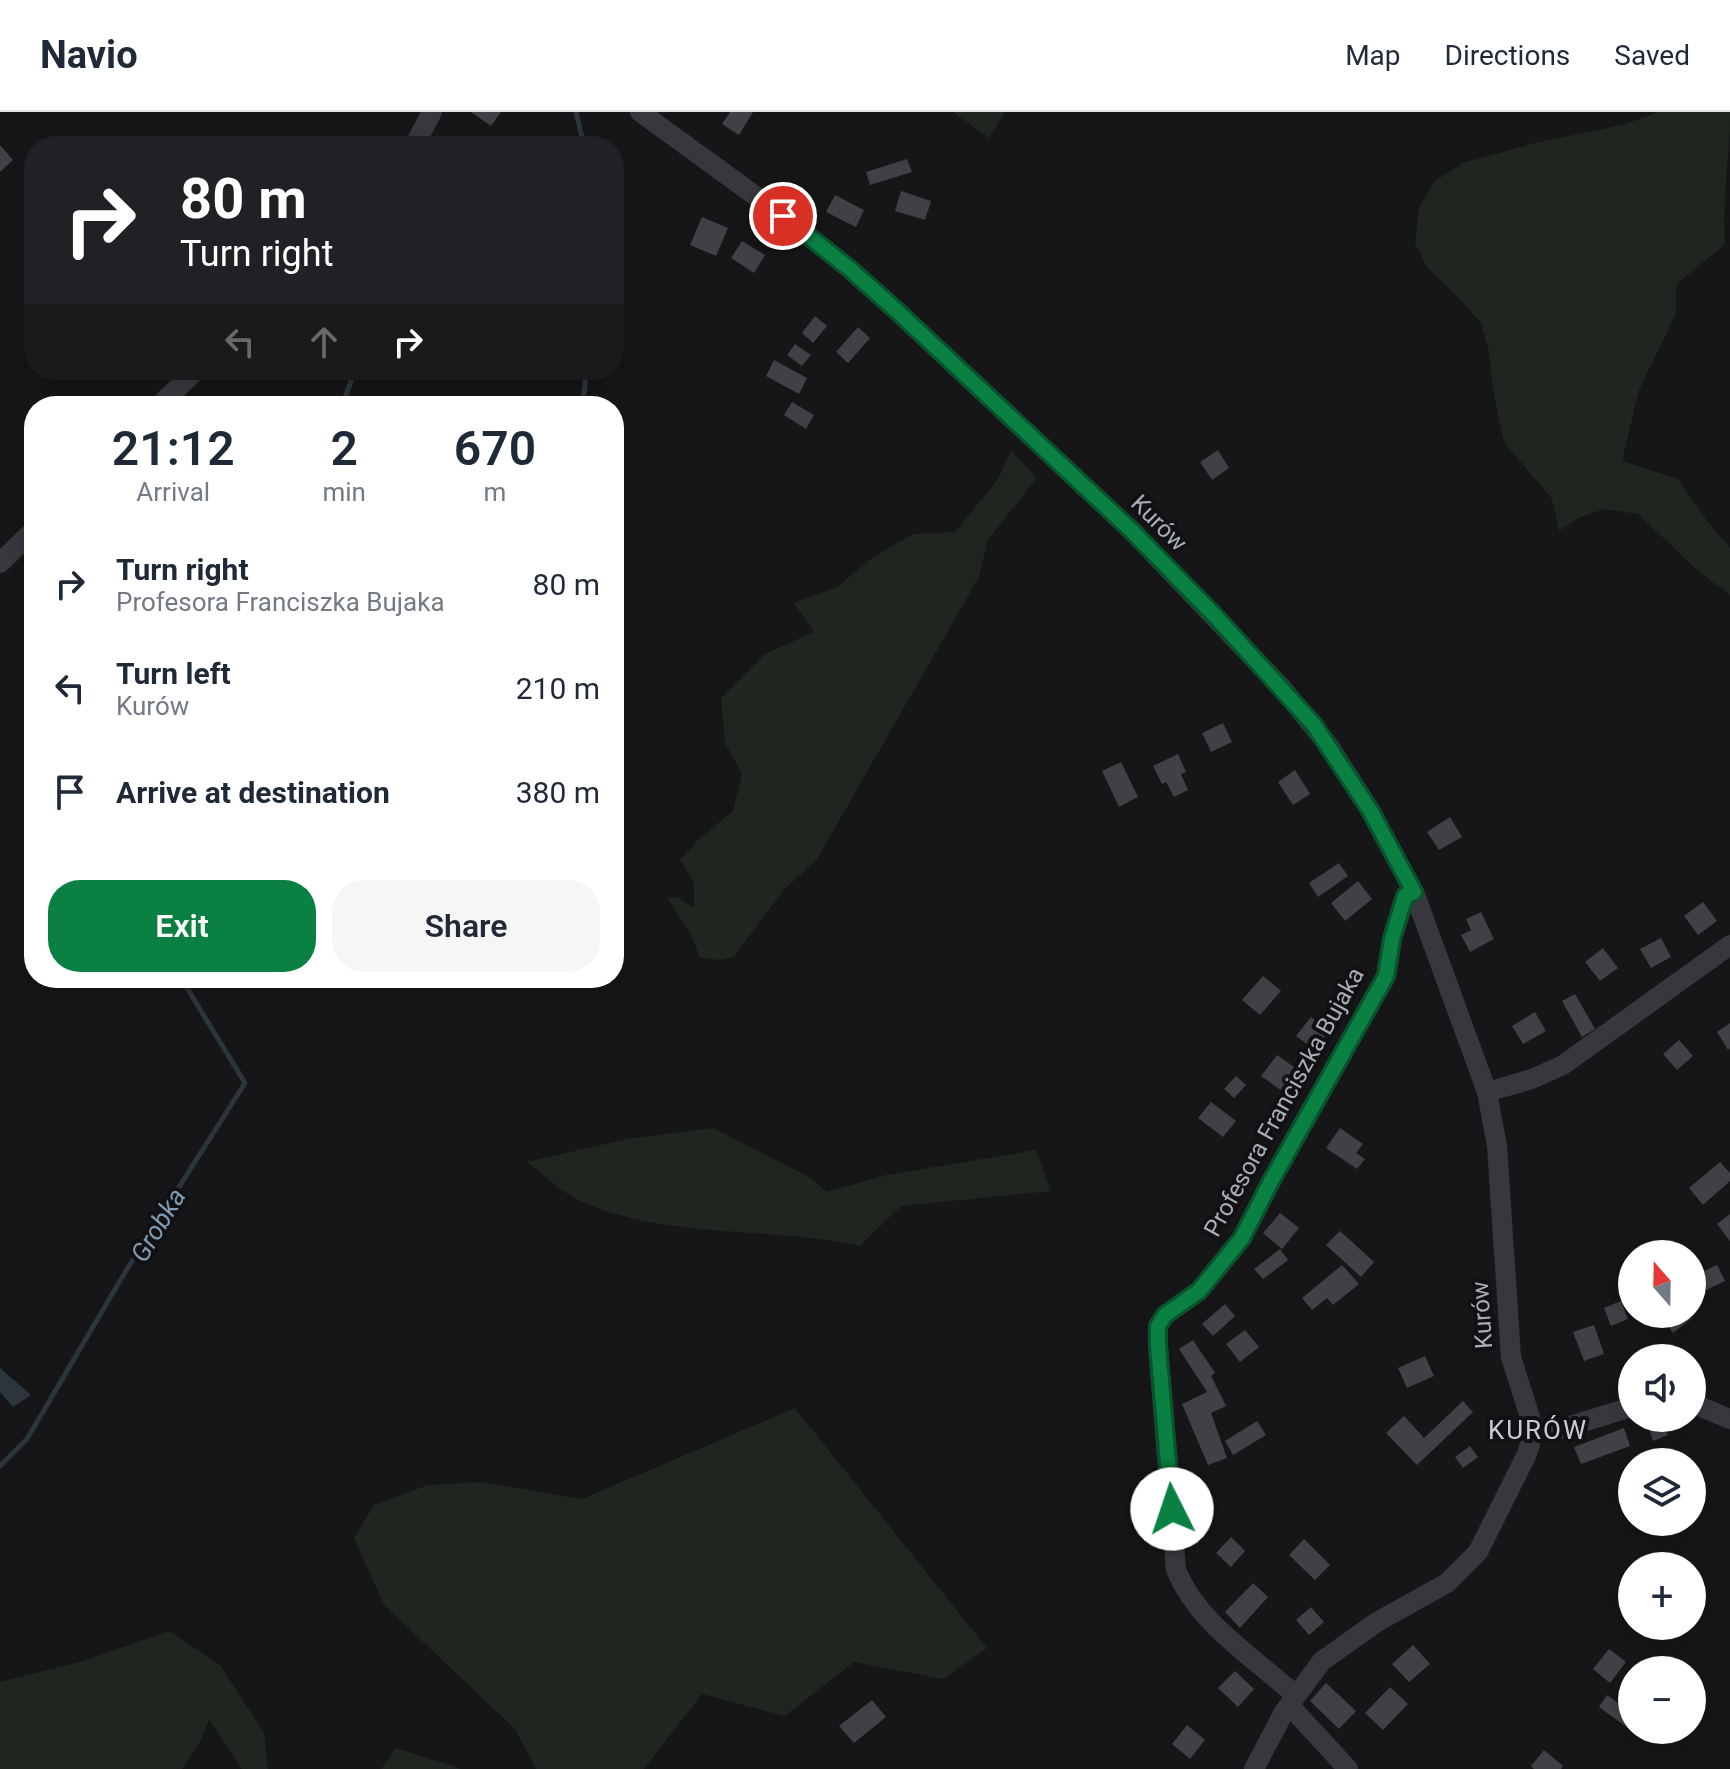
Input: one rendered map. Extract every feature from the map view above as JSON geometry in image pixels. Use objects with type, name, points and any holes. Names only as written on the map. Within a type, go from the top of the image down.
[{"type":"street","points":[[419,136],[432,112]]},
{"type":"street","name":"Kurów","points":[[640,112],[850,269],[1132,531],[1217,618],[1314,725],[1370,810],[1414,892],[1487,1092],[1498,1160],[1511,1357],[1534,1430]]},
{"type":"street","points":[[169,396],[186,380]]},
{"type":"street","points":[[0,563],[24,540]]},
{"type":"street","name":"Profesora Franciszka Bujaka","points":[[1348,1769],[1292,1700],[1216,1627],[1184,1588],[1176,1570],[1158,1326],[1165,1315],[1199,1291],[1242,1238],[1386,976],[1392,939],[1405,896],[1414,892]]},
{"type":"street","points":[[1487,1092],[1532,1079],[1563,1065],[1730,945]]},
{"type":"street","points":[[1706,1409],[1730,1419]]},
{"type":"street","points":[[1254,1769],[1292,1700],[1322,1661],[1377,1622],[1447,1583],[1478,1552],[1527,1454],[1534,1430],[1560,1429],[1618,1411]]},
{"type":"shaded area","points":[[953,112],[1005,112],[989,138]]},
{"type":"shaded area","points":[[1659,112],[1730,112],[1725,244],[1676,285],[1676,314],[1639,390],[1622,461],[1678,479],[1730,548],[1730,595],[1697,570],[1638,514],[1604,509],[1580,517],[1559,531],[1552,499],[1504,442],[1481,323],[1427,267],[1415,243],[1419,207],[1435,181],[1463,163],[1535,143],[1622,125]]},
{"type":"shaded area","points":[[1011,451],[1037,478],[988,540],[979,577],[817,859],[783,891],[734,957],[721,960],[700,958],[691,935],[667,897],[677,897],[694,908],[694,882],[680,860],[698,840],[733,811],[742,774],[725,743],[721,698],[765,654],[814,632],[794,603],[837,587],[873,557],[913,534],[955,532],[998,479]]},
{"type":"shaded area","points":[[713,1128],[811,1178],[827,1192],[886,1175],[1036,1150],[1051,1191],[901,1206],[860,1246],[644,1221],[576,1199],[527,1162],[627,1139]]},
{"type":"shaded area","points":[[0,1368],[31,1395],[13,1407],[0,1392]]},
{"type":"shaded area","points":[[795,1408],[987,1648],[943,1679],[854,1662],[785,1716],[702,1694],[644,1769],[536,1769],[515,1729],[384,1605],[354,1538],[374,1505],[428,1485],[481,1482],[582,1499]]},
{"type":"shaded area","points":[[169,1631],[220,1665],[264,1733],[268,1769],[242,1769],[209,1720],[200,1742],[182,1769],[0,1769],[0,1682],[80,1662]]},
{"type":"shaded area","points":[[396,1748],[453,1766],[461,1769],[381,1769]]},
{"type":"building","points":[[471,112],[501,112],[491,126]]},
{"type":"building","points":[[730,112],[753,112],[739,135],[722,124]]},
{"type":"building","points":[[0,145],[13,160],[0,172]]},
{"type":"building","points":[[907,159],[912,172],[870,185],[866,172]]},
{"type":"building","points":[[901,191],[931,201],[925,220],[895,211]]},
{"type":"building","points":[[835,195],[864,210],[856,227],[826,212]]},
{"type":"building","points":[[702,217],[728,228],[716,256],[690,245]]},
{"type":"building","points":[[742,241],[765,255],[754,273],[731,258]]},
{"type":"building","points":[[815,316],[827,326],[813,343],[802,333]]},
{"type":"building","points":[[858,327],[870,338],[848,363],[836,352]]},
{"type":"building","points":[[795,344],[811,355],[802,366],[787,355]]},
{"type":"building","points":[[774,360],[807,378],[799,394],[766,376]]},
{"type":"building","points":[[792,402],[814,415],[806,429],[784,415]]},
{"type":"building","points":[[1218,450],[1229,468],[1212,480],[1200,462]]},
{"type":"building","points":[[1223,723],[1232,742],[1211,752],[1202,733]]},
{"type":"building","points":[[1178,754],[1186,772],[1181,774],[1188,790],[1174,797],[1166,782],[1162,784],[1153,766]]},
{"type":"building","points":[[1121,762],[1138,797],[1119,807],[1102,771]]},
{"type":"building","points":[[1295,770],[1310,794],[1293,805],[1278,782]]},
{"type":"building","points":[[1450,817],[1462,837],[1439,850],[1427,832]]},
{"type":"building","points":[[1339,863],[1348,876],[1318,897],[1309,883]]},
{"type":"building","points":[[1358,881],[1372,899],[1345,921],[1331,903]]},
{"type":"building","points":[[1703,902],[1717,921],[1698,935],[1684,916]]},
{"type":"building","points":[[1481,912],[1494,939],[1470,952],[1461,935],[1471,930],[1466,919]]},
{"type":"building","points":[[1661,938],[1671,957],[1651,968],[1640,949]]},
{"type":"building","points":[[1603,948],[1618,968],[1600,981],[1585,962]]},
{"type":"building","points":[[1263,976],[1281,991],[1260,1015],[1242,1000]]},
{"type":"building","points":[[1575,994],[1595,1029],[1582,1037],[1562,1001]]},
{"type":"building","points":[[1535,1012],[1546,1031],[1523,1044],[1512,1026]]},
{"type":"building","points":[[1311,1017],[1329,1031],[1315,1050],[1296,1036]]},
{"type":"building","points":[[1730,1023],[1730,1048],[1728,1050],[1717,1032]]},
{"type":"building","points":[[1679,1040],[1693,1056],[1677,1070],[1663,1054]]},
{"type":"building","points":[[1277,1055],[1297,1069],[1282,1091],[1261,1076]]},
{"type":"building","points":[[1236,1076],[1246,1085],[1234,1098],[1224,1089]]},
{"type":"building","points":[[1211,1102],[1236,1121],[1223,1137],[1198,1118]]},
{"type":"building","points":[[1340,1128],[1363,1144],[1356,1153],[1365,1159],[1357,1169],[1326,1148]]},
{"type":"building","points":[[1720,1162],[1730,1173],[1730,1181],[1703,1205],[1689,1188]]},
{"type":"building","points":[[1280,1213],[1299,1228],[1282,1249],[1263,1233]]},
{"type":"building","points":[[1730,1214],[1730,1241],[1717,1224]]},
{"type":"building","points":[[1340,1231],[1374,1262],[1361,1277],[1326,1245]]},
{"type":"building","points":[[1280,1249],[1288,1260],[1263,1279],[1254,1269]]},
{"type":"building","points":[[1342,1265],[1359,1284],[1333,1305],[1327,1298],[1312,1310],[1302,1298]]},
{"type":"building","points":[[1717,1265],[1725,1281],[1706,1290],[1706,1270]]},
{"type":"building","points":[[1618,1302],[1618,1323],[1611,1326],[1604,1308]]},
{"type":"building","points":[[1225,1304],[1235,1316],[1213,1336],[1202,1324]]},
{"type":"building","points":[[1594,1325],[1604,1354],[1584,1361],[1573,1332]]},
{"type":"building","points":[[1245,1330],[1259,1347],[1240,1362],[1226,1344]]},
{"type":"building","points":[[1193,1340],[1215,1373],[1211,1376],[1226,1406],[1211,1413],[1227,1458],[1208,1465],[1182,1404],[1207,1392],[1179,1349]]},
{"type":"building","points":[[1425,1356],[1434,1376],[1407,1388],[1398,1368]]},
{"type":"building","points":[[1463,1401],[1473,1412],[1417,1465],[1386,1433],[1404,1416],[1424,1438]]},
{"type":"building","points":[[1257,1421],[1266,1435],[1233,1455],[1225,1441]]},
{"type":"building","points":[[1618,1430],[1625,1432],[1630,1446],[1581,1464],[1574,1447]]},
{"type":"building","points":[[1650,1432],[1667,1432],[1668,1435],[1653,1441]]},
{"type":"building","points":[[1470,1446],[1478,1457],[1463,1468],[1455,1457]]},
{"type":"building","points":[[1231,1537],[1245,1551],[1231,1567],[1216,1553]]},
{"type":"building","points":[[1304,1539],[1330,1565],[1315,1580],[1289,1555]]},
{"type":"building","points":[[1253,1583],[1268,1597],[1240,1628],[1225,1612]]},
{"type":"building","points":[[1311,1607],[1324,1622],[1309,1635],[1296,1620]]},
{"type":"building","points":[[1413,1645],[1430,1664],[1409,1682],[1392,1664]]},
{"type":"building","points":[[1609,1649],[1618,1656],[1618,1672],[1610,1683],[1593,1669]]},
{"type":"building","points":[[1235,1671],[1254,1689],[1238,1707],[1218,1688]]},
{"type":"building","points":[[1326,1683],[1356,1711],[1339,1729],[1310,1701]]},
{"type":"building","points":[[1390,1687],[1408,1704],[1383,1730],[1365,1713]]},
{"type":"building","points":[[1607,1695],[1618,1703],[1618,1721],[1599,1707]]},
{"type":"building","points":[[872,1700],[886,1717],[854,1743],[839,1726]]},
{"type":"building","points":[[1187,1725],[1205,1740],[1190,1759],[1172,1744]]},
{"type":"building","points":[[1544,1750],[1563,1766],[1561,1769],[1534,1769],[1531,1766]]},
{"type":"waterway","points":[[576,112],[582,136]]},
{"type":"waterway","name":"Grobka","points":[[346,396],[351,380]]},
{"type":"waterway","points":[[583,396],[585,380]]},
{"type":"waterway","name":"Grobka","points":[[0,1466],[27,1439],[127,1269],[245,1083],[187,988]]},
{"type":"district","name":"KURÓW","points":[[1538,1430]]},
{"type":"route","points":[[783,216],[897,311],[1132,531],[1217,618],[1314,725],[1370,810],[1414,892],[1405,896],[1392,939],[1386,976],[1242,1238],[1199,1291],[1165,1315],[1158,1326],[1172,1509]]}]
